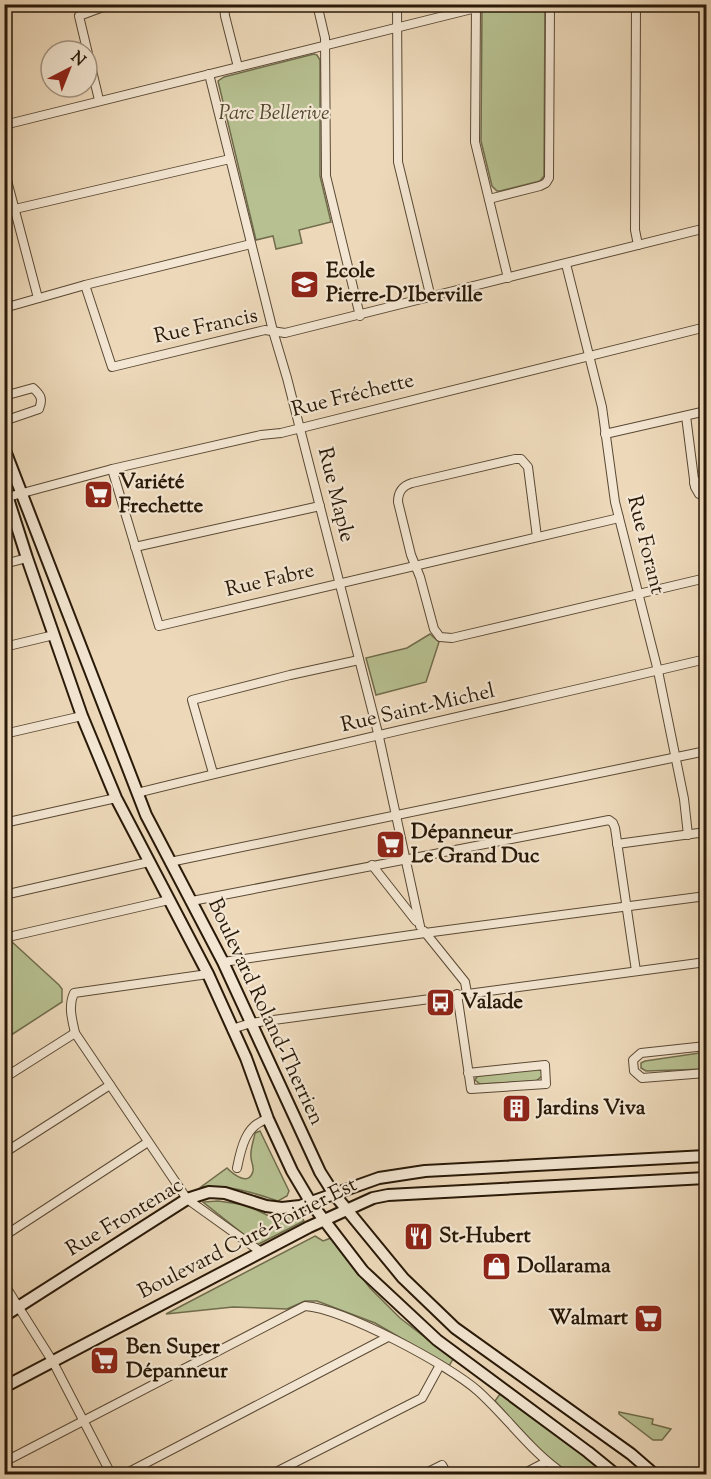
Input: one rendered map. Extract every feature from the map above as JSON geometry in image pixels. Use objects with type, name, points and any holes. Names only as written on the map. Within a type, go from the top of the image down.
[{"type":"main road","name":"Boulevard Roland-Therrien","points":[[4,448],[146,815],[223,962],[303,1139],[334,1194],[403,1278],[455,1328],[631,1454],[654,1474]]},
{"type":"main road","name":"Boulevard Roland-Therrien","points":[[4,486],[6,498],[82,717],[116,798],[208,974],[246,1058],[268,1119],[292,1171],[311,1203],[363,1271],[437,1340],[615,1474]]},
{"type":"main road","name":"Boulevard Curé-Poirier Est","points":[[311,1203],[380,1178],[425,1171],[706,1156]]},
{"type":"main road","name":"Boulevard Curé-Poirier Est","points":[[4,1387],[261,1252],[373,1198],[388,1195],[706,1178]]},
{"type":"main road","name":"Rue Frontenac","points":[[4,1316],[187,1199],[209,1192],[225,1193],[266,1206],[282,1208],[311,1203]]},
{"type":"street","points":[[99,100],[79,16],[111,4]]},
{"type":"street","points":[[224,4],[238,67]]},
{"type":"street","points":[[316,4],[325,35],[326,176],[360,316]]},
{"type":"street","points":[[397,4],[398,162],[431,298]]},
{"type":"street","points":[[489,199],[540,186],[549,178],[550,4]]},
{"type":"street","points":[[636,4],[635,230],[638,245]]},
{"type":"street","points":[[4,124],[476,7],[476,142],[508,278]]},
{"type":"street","name":"Rue Maple","points":[[209,74],[273,331],[379,737],[405,859],[423,929]]},
{"type":"street","points":[[15,209],[230,159]]},
{"type":"street","points":[[4,169],[38,298]]},
{"type":"street","name":"Rue Francis","points":[[85,285],[112,367],[265,330],[285,333],[360,316],[706,228]]},
{"type":"street","points":[[4,308],[85,285],[251,244]]},
{"type":"street","name":"Rue Forant","points":[[566,264],[602,407],[619,518],[658,671],[684,799],[688,835]]},
{"type":"street","name":"Rue Fréchette","points":[[6,498],[112,469],[300,428],[706,327]]},
{"type":"street","points":[[4,396],[33,388],[40,393],[42,401],[39,409],[4,421]]},
{"type":"street","points":[[605,434],[706,411]]},
{"type":"street","points":[[686,416],[694,483],[699,494],[706,496]]},
{"type":"street","points":[[537,537],[528,467],[524,460],[515,459],[412,483],[402,488],[399,494],[398,502],[434,629],[438,636],[446,639],[706,578]]},
{"type":"street","name":"Rue Fabre","points":[[112,469],[159,626],[619,518]]},
{"type":"street","points":[[694,483],[706,480]]},
{"type":"street","points":[[135,548],[320,506]]},
{"type":"street","points":[[4,564],[27,558]]},
{"type":"street","points":[[4,647],[54,635]]},
{"type":"street","name":"Rue Saint-Michel","points":[[137,793],[213,773],[379,737],[706,659]]},
{"type":"street","points":[[213,773],[192,700],[359,660]]},
{"type":"street","points":[[4,734],[82,717]]},
{"type":"street","points":[[170,862],[706,750]]},
{"type":"street","points":[[4,823],[116,798]]},
{"type":"street","points":[[192,901],[609,820],[614,824],[636,971]]},
{"type":"street","points":[[617,844],[706,832]]},
{"type":"street","points":[[4,895],[149,862]]},
{"type":"street","name":"Rue Maple","points":[[372,865],[465,982],[467,993]]},
{"type":"street","points":[[223,962],[423,929],[706,896]]},
{"type":"street","points":[[4,938],[169,900]]},
{"type":"street","points":[[232,1029],[251,1023],[456,994],[706,962]]},
{"type":"street","points":[[208,974],[74,993],[70,1002],[75,1033],[187,1199],[261,1252]]},
{"type":"street","points":[[456,994],[468,1072],[471,1089],[546,1084],[545,1065],[468,1072]]},
{"type":"street","points":[[4,1078],[75,1033]]},
{"type":"street","points":[[706,1046],[641,1053],[633,1060],[634,1071],[642,1078],[706,1073]]},
{"type":"street","points":[[4,1153],[110,1085]]},
{"type":"street","points":[[237,1168],[250,1129],[257,1121],[268,1119]]},
{"type":"street","points":[[4,1236],[148,1142]]},
{"type":"street","points":[[4,1284],[53,1362],[111,1474]]},
{"type":"street","points":[[4,1462],[301,1307],[314,1307],[350,1318],[388,1337],[440,1365],[476,1389],[546,1462],[564,1474]]},
{"type":"street","points":[[125,1474],[388,1337]]},
{"type":"street","points":[[272,1474],[422,1398],[440,1365]]},
{"type":"street","points":[[523,1474],[546,1462]]},
{"type":"street","points":[[424,1474],[442,1465],[447,1474]]},
{"type":"green space","points":[[482,5],[545,5],[544,176],[540,181],[500,191],[492,186],[481,141]]},
{"type":"green space","name":"Parc Bellerive","points":[[314,54],[320,60],[320,176],[331,222],[299,230],[302,243],[276,249],[273,236],[256,240],[218,81],[224,77]]},
{"type":"green space","points":[[430,634],[439,642],[426,682],[376,695],[366,658],[407,648]]},
{"type":"green space","points":[[11,941],[59,985],[62,989],[62,1002],[5,1039],[5,942]]},
{"type":"green space","points":[[706,1052],[706,1069],[646,1071],[641,1068],[641,1063],[645,1061]]},
{"type":"green space","points":[[538,1068],[542,1071],[542,1076],[536,1081],[480,1084],[475,1080],[478,1075]]},
{"type":"green space","points":[[260,1131],[289,1191],[287,1196],[278,1201],[241,1190],[201,1187],[227,1168],[241,1178],[251,1176],[253,1169],[251,1154],[255,1133]]},
{"type":"green space","points":[[218,1201],[246,1205],[271,1217],[301,1216],[304,1221],[257,1245],[203,1202]]},
{"type":"green space","points":[[315,1236],[323,1241],[331,1238],[370,1288],[400,1318],[453,1359],[449,1366],[375,1323],[317,1301],[305,1301],[287,1309],[233,1307],[166,1314]]},
{"type":"green space","points":[[500,1394],[609,1474],[576,1475],[554,1464],[495,1401]]},
{"type":"green space","points":[[619,1412],[653,1419],[652,1424],[671,1429],[662,1440],[653,1440]]},
{"type":"place","name":"Ecole Pierre-D'Iberville","points":[[305,284]]},
{"type":"place","name":"Variété Frechette","points":[[98,495]]},
{"type":"place","name":"Dépanneur Le Grand Duc","points":[[390,845]]},
{"type":"place","name":"Valade","points":[[440,1003]]},
{"type":"place","name":"Jardins Viva","points":[[516,1109]]},
{"type":"place","name":"St-Hubert","points":[[418,1237]]},
{"type":"place","name":"Dollarama","points":[[496,1267]]},
{"type":"place","name":"Walmart","points":[[649,1319]]},
{"type":"place","name":"Ben Super Dépanneur","points":[[105,1360]]}]
